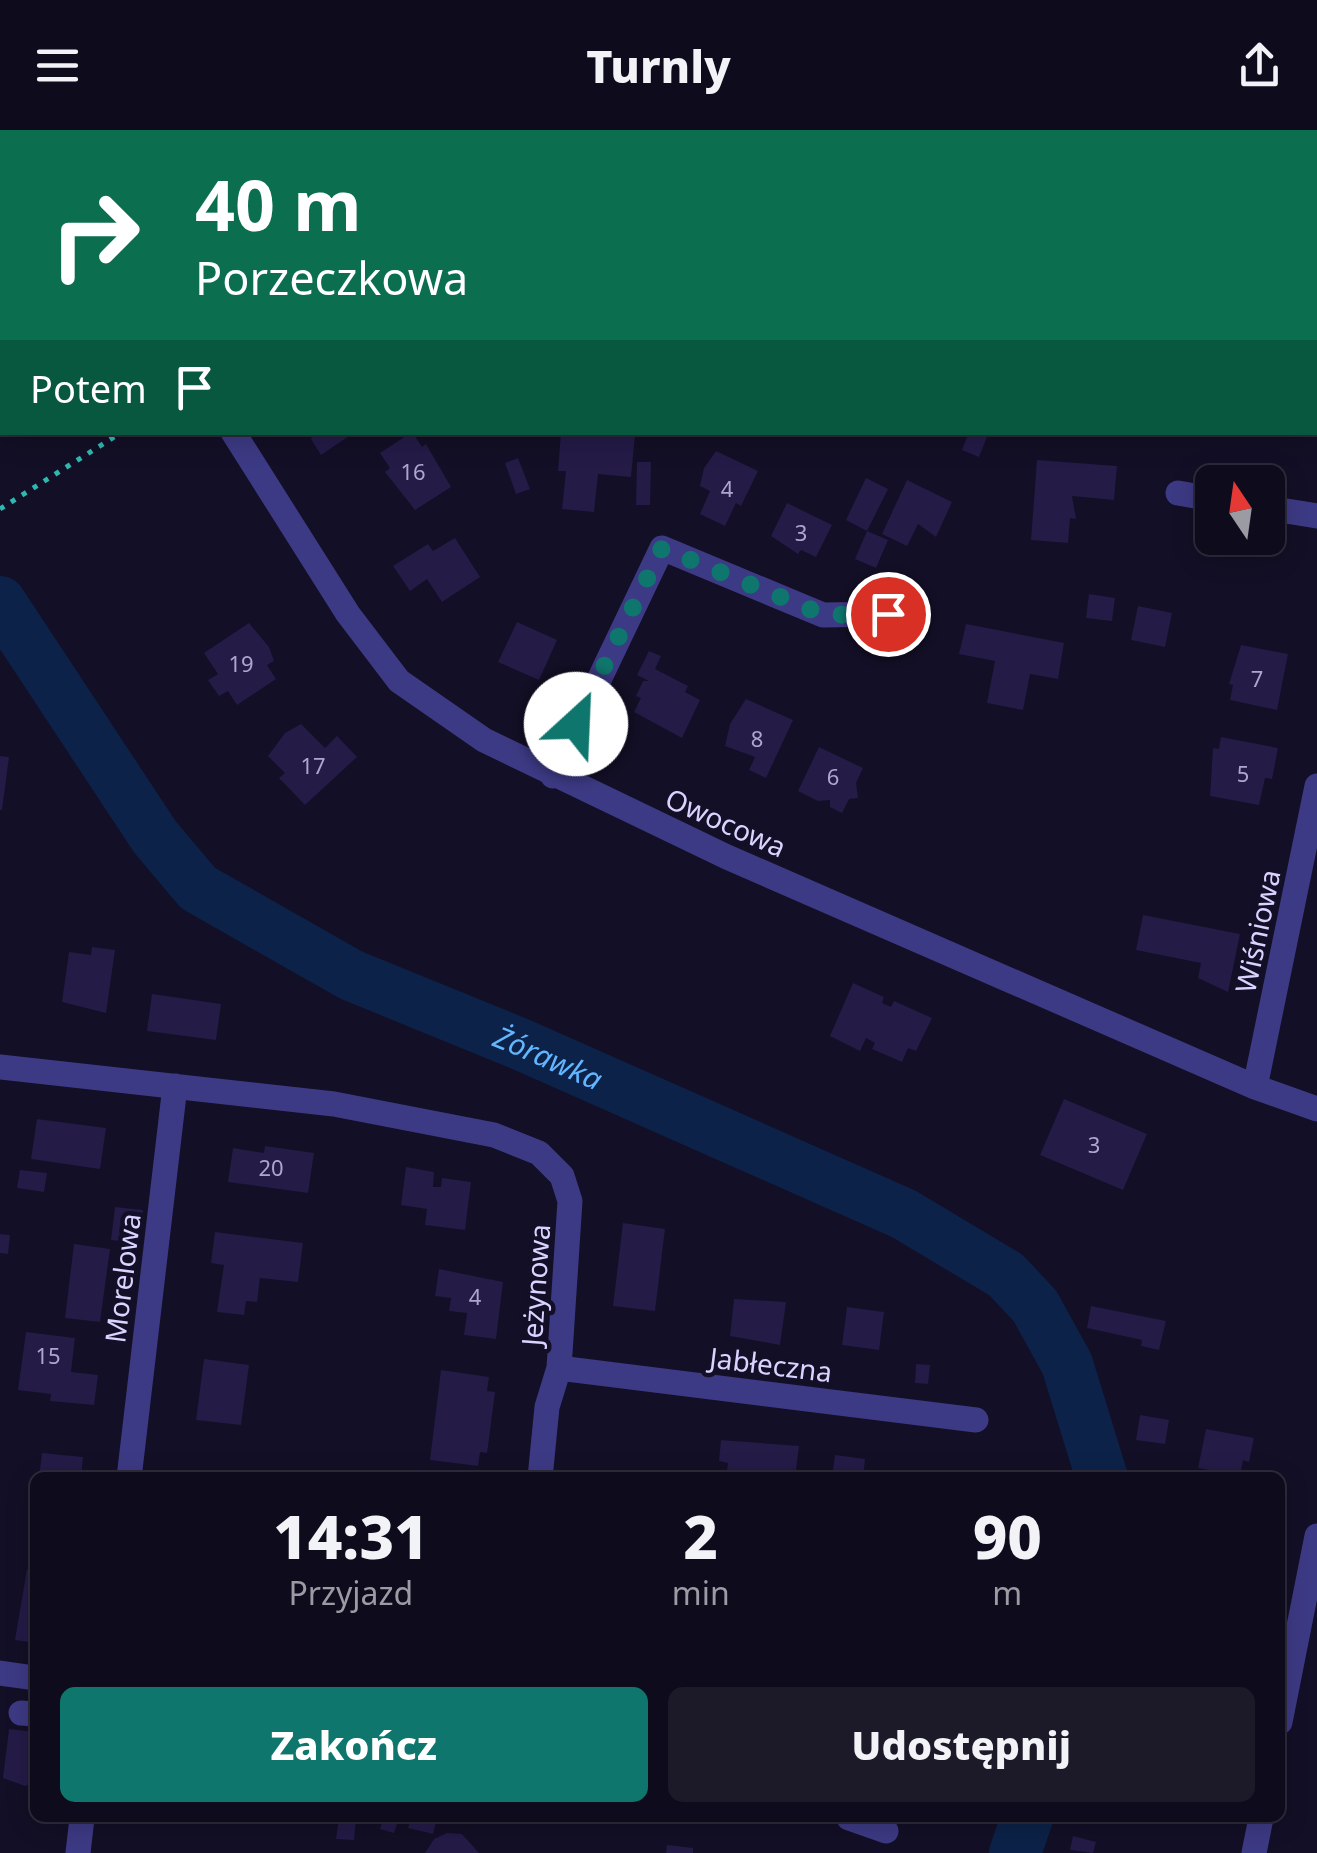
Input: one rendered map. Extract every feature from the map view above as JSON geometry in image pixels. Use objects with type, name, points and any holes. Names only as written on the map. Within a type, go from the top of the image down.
[{"type":"street","name":"Owocowa","points":[[236,435],[348,614],[399,682],[484,740],[727,857],[1255,1087],[1317,1109]]},
{"type":"street","points":[[1178,493],[1195,496]]},
{"type":"street","points":[[1285,511],[1317,516]]},
{"type":"street","points":[[553,776],[662,548],[824,615],[888,614]]},
{"type":"street","name":"Wiśniowa","points":[[1255,1087],[1317,786]]},
{"type":"street","points":[[0,1068],[175,1086]]},
{"type":"street","name":"Jeżynowa","points":[[175,1086],[334,1104],[494,1136],[539,1153],[562,1176],[570,1201],[559,1368],[547,1407],[541,1472]]},
{"type":"street","name":"Morelowa","points":[[130,1472],[175,1086]]},
{"type":"street","name":"Jabłeczna","points":[[559,1368],[976,1420]]},
{"type":"street","points":[[1285,1697],[1317,1536]]},
{"type":"street","points":[[0,1673],[30,1677]]},
{"type":"street","points":[[78,1853],[82,1822]]},
{"type":"street","points":[[861,1822],[886,1831]]},
{"type":"street","points":[[1254,1853],[1260,1822]]},
{"type":"path","points":[[0,509],[117,435]]},
{"type":"building","points":[[313,435],[351,435],[321,455],[311,439]]},
{"type":"building","points":[[407,435],[414,435],[422,447],[426,444],[451,487],[415,510],[385,472],[390,468],[380,453]]},
{"type":"building","points":[[561,435],[635,435],[631,477],[598,474],[594,512],[562,509],[566,471],[558,471]]},
{"type":"building","points":[[968,435],[988,435],[979,457],[962,450]]},
{"type":"building","points":[[716,451],[758,471],[741,506],[736,503],[725,526],[700,514],[710,491],[700,486],[704,468]]},
{"type":"building","points":[[518,458],[530,489],[516,494],[505,463]]},
{"type":"building","points":[[1037,460],[1117,466],[1114,500],[1072,496],[1076,519],[1070,518],[1068,543],[1031,540]]},
{"type":"building","points":[[637,462],[651,462],[650,505],[636,505]]},
{"type":"building","points":[[866,478],[888,489],[867,531],[846,520]]},
{"type":"building","points":[[907,480],[952,502],[936,537],[918,524],[907,546],[882,534]]},
{"type":"building","points":[[787,503],[832,525],[816,557],[801,550],[798,554],[771,536]]},
{"type":"building","points":[[867,531],[888,540],[876,568],[855,559]]},
{"type":"building","points":[[455,538],[480,577],[442,602],[427,579],[410,591],[393,566],[428,544],[433,551]]},
{"type":"building","points":[[1089,594],[1115,598],[1112,621],[1086,618]]},
{"type":"building","points":[[1138,606],[1172,613],[1165,647],[1131,640]]},
{"type":"building","points":[[517,622],[557,640],[539,680],[498,662]]},
{"type":"building","points":[[249,623],[269,647],[274,661],[267,665],[276,679],[237,705],[228,691],[219,696],[208,680],[218,674],[204,653]]},
{"type":"building","points":[[966,624],[1064,643],[1058,679],[1030,674],[1023,710],[987,703],[995,661],[959,654]]},
{"type":"building","points":[[1241,645],[1288,654],[1277,710],[1230,700],[1233,685],[1229,684]]},
{"type":"building","points":[[649,651],[661,656],[655,669],[688,686],[685,692],[700,700],[682,738],[634,712],[643,681],[649,681],[637,675]]},
{"type":"building","points":[[746,699],[793,720],[766,778],[749,770],[755,757],[725,746],[730,724]]},
{"type":"building","points":[[301,724],[325,748],[337,736],[357,757],[305,805],[279,778],[285,773],[268,756],[285,733]]},
{"type":"building","points":[[1221,737],[1278,748],[1272,779],[1265,778],[1259,805],[1210,796],[1213,748],[1219,749]]},
{"type":"building","points":[[819,747],[863,768],[856,783],[858,798],[849,799],[842,813],[830,807],[830,800],[818,801],[798,791]]},
{"type":"building","points":[[0,756],[9,757],[2,810],[0,810]]},
{"type":"building","points":[[1143,915],[1240,934],[1228,992],[1198,978],[1201,963],[1136,950]]},
{"type":"building","points":[[92,947],[115,950],[106,1013],[62,1002],[69,952],[91,955]]},
{"type":"building","points":[[853,983],[884,997],[882,1003],[891,1007],[894,1001],[932,1018],[916,1051],[908,1048],[902,1062],[872,1049],[875,1043],[866,1038],[860,1051],[830,1036]]},
{"type":"building","points":[[152,994],[221,1004],[216,1040],[147,1031]]},
{"type":"building","points":[[1064,1099],[1147,1134],[1123,1190],[1040,1155]]},
{"type":"building","points":[[37,1119],[106,1128],[100,1169],[31,1159]]},
{"type":"building","points":[[265,1146],[314,1153],[308,1193],[228,1182],[233,1148],[264,1153]]},
{"type":"building","points":[[406,1167],[434,1172],[433,1187],[441,1187],[442,1178],[471,1182],[465,1230],[425,1225],[427,1209],[401,1205]]},
{"type":"building","points":[[20,1170],[47,1173],[44,1192],[17,1188]]},
{"type":"building","points":[[115,1207],[143,1210],[139,1243],[111,1240]]},
{"type":"building","points":[[623,1223],[665,1229],[655,1311],[613,1306]]},
{"type":"building","points":[[215,1232],[303,1243],[298,1282],[260,1278],[257,1302],[246,1301],[244,1315],[217,1312],[224,1265],[211,1263]]},
{"type":"building","points":[[0,1234],[10,1235],[8,1254],[0,1253]]},
{"type":"building","points":[[74,1244],[110,1249],[100,1322],[65,1318]]},
{"type":"building","points":[[439,1269],[503,1282],[496,1339],[464,1335],[467,1313],[449,1311],[451,1298],[435,1296]]},
{"type":"building","points":[[734,1299],[786,1302],[780,1345],[730,1336]]},
{"type":"building","points":[[1091,1306],[1166,1321],[1159,1350],[1141,1346],[1142,1340],[1087,1328]]},
{"type":"building","points":[[847,1307],[884,1312],[879,1350],[842,1345]]},
{"type":"building","points":[[26,1332],[75,1338],[71,1372],[98,1375],[94,1405],[50,1401],[51,1394],[18,1390]]},
{"type":"building","points":[[204,1359],[249,1365],[241,1425],[196,1420]]},
{"type":"building","points":[[916,1364],[930,1365],[928,1384],[915,1383]]},
{"type":"building","points":[[441,1370],[489,1377],[487,1391],[495,1392],[487,1453],[480,1452],[478,1466],[430,1460]]},
{"type":"building","points":[[1140,1415],[1169,1420],[1165,1444],[1136,1440]]},
{"type":"building","points":[[1206,1429],[1254,1438],[1249,1462],[1243,1460],[1241,1472],[1198,1468]]},
{"type":"building","points":[[721,1440],[799,1446],[796,1472],[727,1472],[728,1463],[719,1461]]},
{"type":"building","points":[[42,1453],[83,1457],[82,1472],[40,1472]]},
{"type":"building","points":[[835,1455],[865,1459],[864,1472],[833,1472]]},
{"type":"building","points":[[27,1569],[30,1569],[30,1642],[15,1640]]},
{"type":"building","points":[[9,1729],[30,1731],[30,1784],[25,1786],[3,1778]]},
{"type":"building","points":[[338,1822],[356,1822],[354,1840],[336,1839]]},
{"type":"building","points":[[382,1822],[398,1822],[394,1833],[380,1829]]},
{"type":"building","points":[[410,1822],[436,1822],[433,1834],[408,1828]]},
{"type":"building","points":[[447,1833],[462,1834],[479,1853],[425,1853],[434,1839]]},
{"type":"building","points":[[1073,1836],[1096,1842],[1093,1853],[1070,1850]]},
{"type":"building","points":[[667,1845],[693,1848],[693,1853],[666,1853]]},
{"type":"waterway","name":"Żórawka","points":[[0,602],[155,837],[198,888],[351,975],[520,1044],[904,1214],[1006,1275],[1035,1306],[1067,1364],[1100,1472]]},
{"type":"waterway","name":"Żórawka","points":[[1015,1853],[1026,1822]]},
{"type":"route","points":[[576,724],[662,548],[824,615],[888,614]]}]
